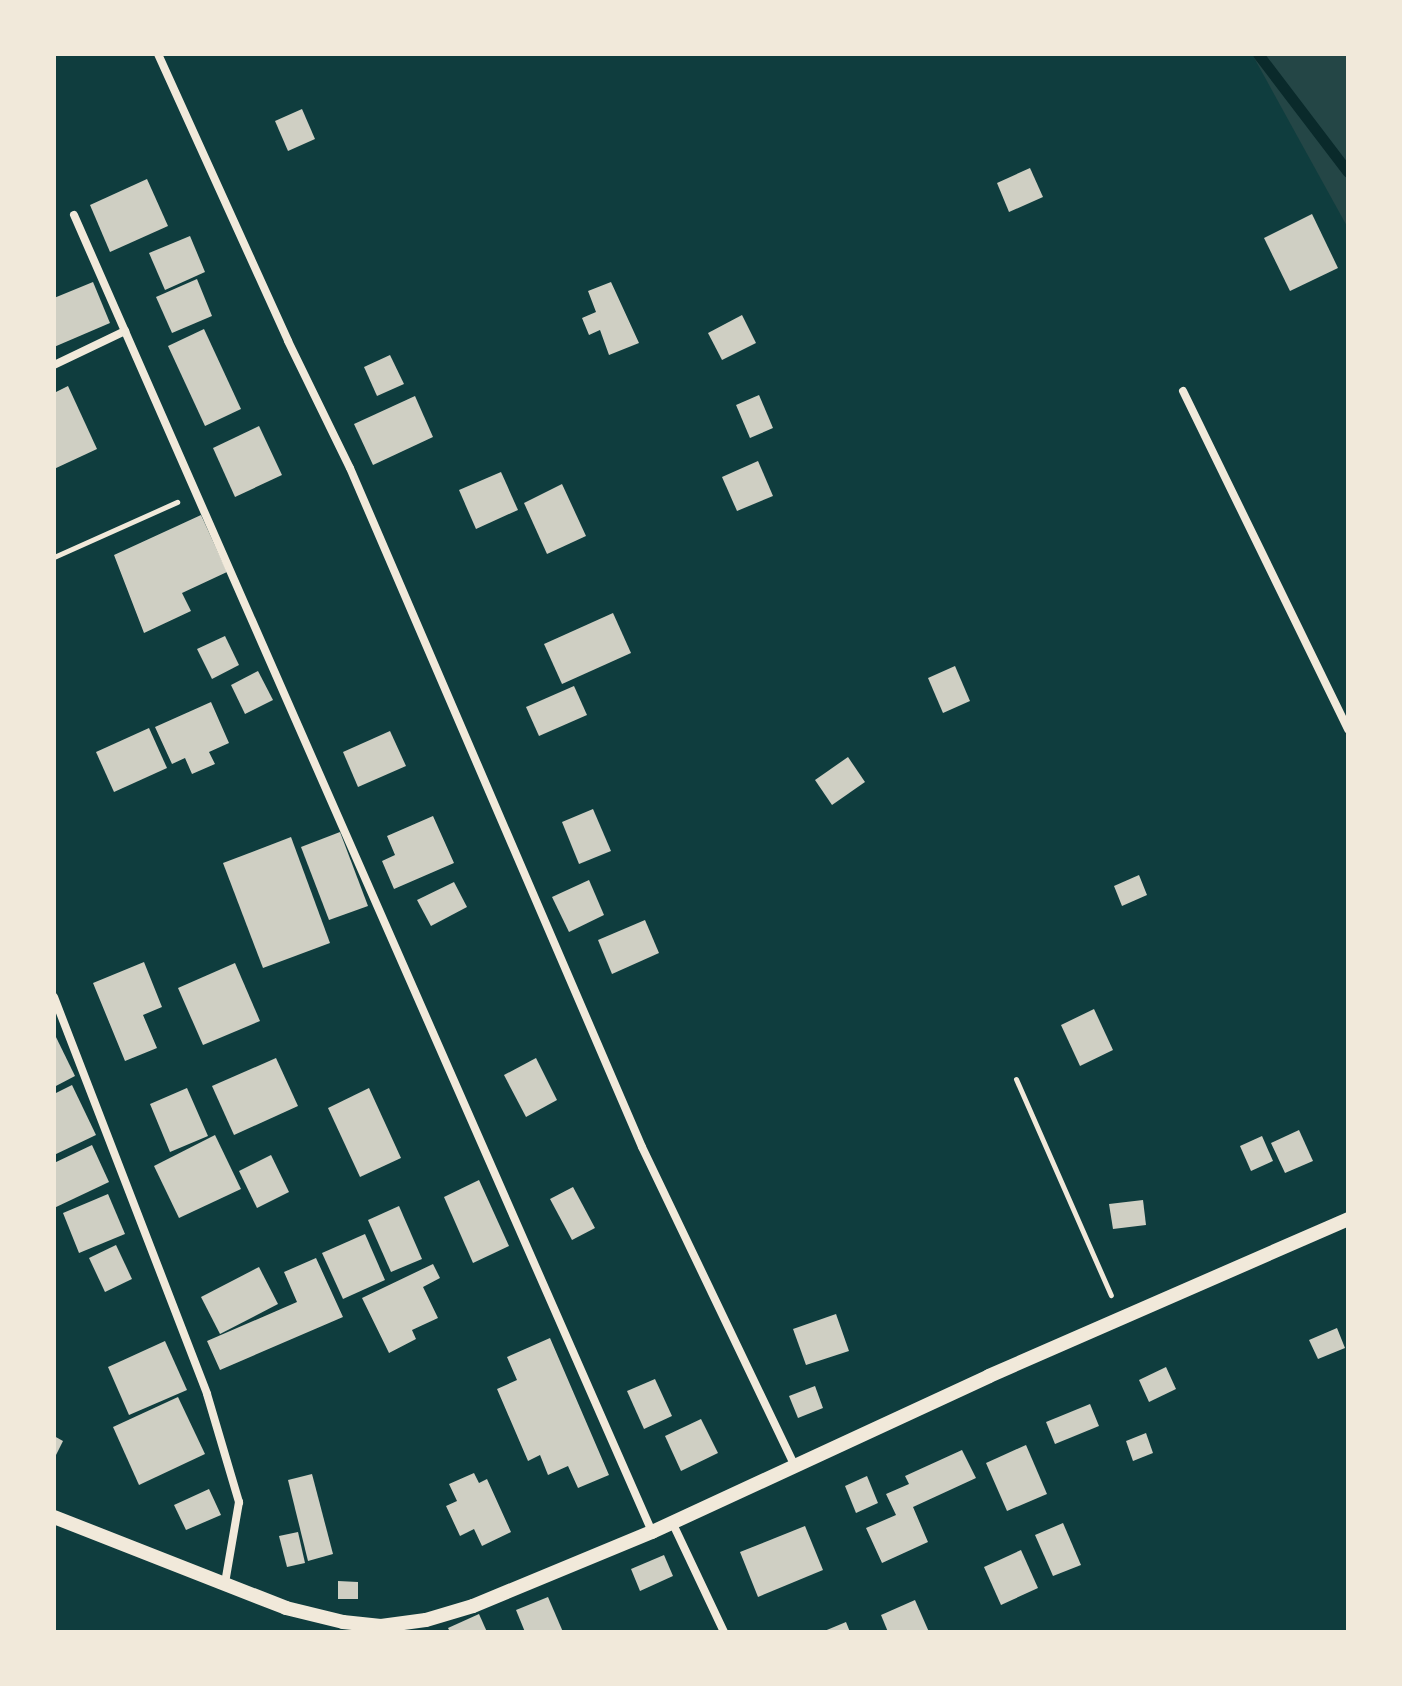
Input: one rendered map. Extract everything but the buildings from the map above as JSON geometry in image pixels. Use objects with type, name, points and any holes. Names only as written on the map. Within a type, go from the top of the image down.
[{"type":"street","points":[[158,54],[288,341],[350,468],[642,1147],[795,1466]]},
{"type":"street","points":[[74,215],[652,1532]]},
{"type":"street","points":[[54,365],[125,331]]},
{"type":"street","points":[[1183,391],[1348,730]]},
{"type":"street","points":[[54,997],[207,1394],[239,1502],[225,1583]]},
{"type":"street","points":[[54,1517],[286,1608],[343,1622],[381,1626],[426,1620],[473,1606],[652,1532],[1121,1318],[1348,1219]]},
{"type":"street","points":[[672,1522],[724,1632]]},
{"type":"path","points":[[54,557],[196,493]]},
{"type":"path","points":[[1016,1079],[1121,1318]]},
{"type":"shaded area","points":[[1252,54],[1348,54],[1348,228]]},
{"type":"waterway","points":[[1258,54],[1348,172]]}]
